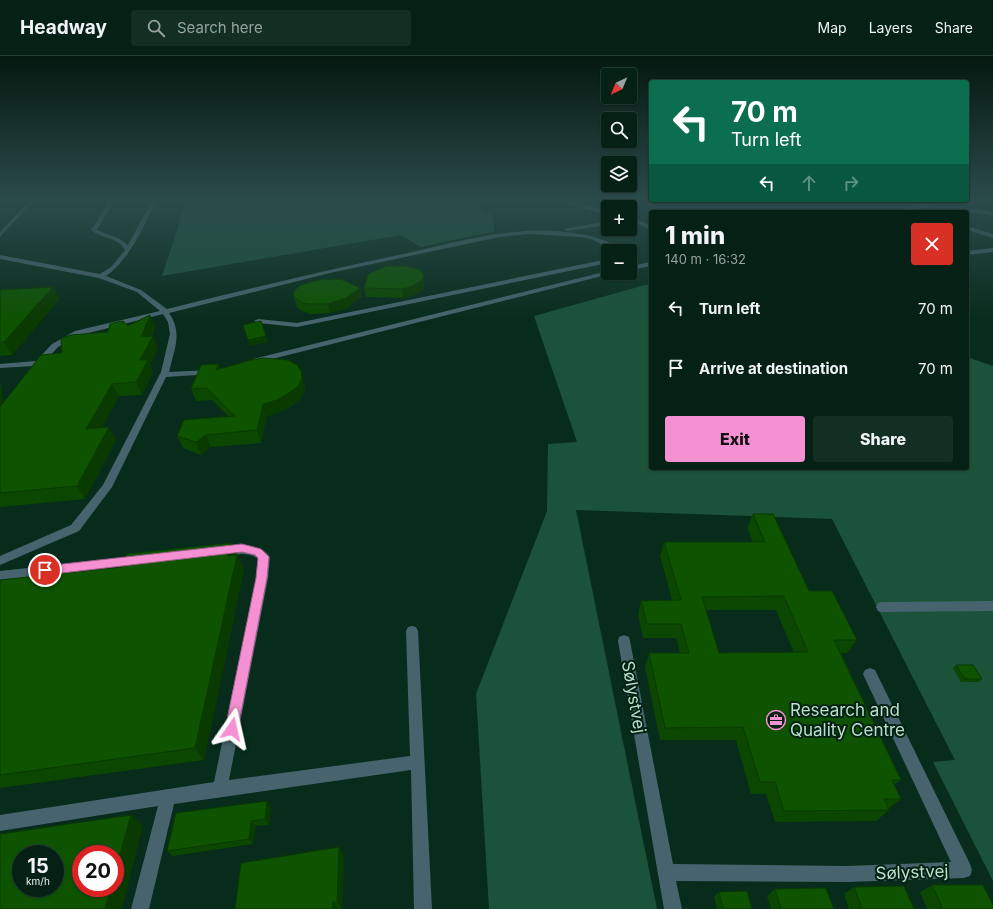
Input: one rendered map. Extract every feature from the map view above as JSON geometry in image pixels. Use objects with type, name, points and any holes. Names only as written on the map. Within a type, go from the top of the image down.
[{"type":"street","points":[[119,240],[126,244],[128,250]]},
{"type":"street","points":[[101,276],[113,268],[128,250],[134,240]]},
{"type":"street","points":[[0,366],[36,366],[50,348],[63,339],[78,333],[330,271],[476,240]]},
{"type":"street","points":[[969,253],[993,250]]},
{"type":"street","points":[[0,257],[101,276],[139,291],[150,298],[165,312],[172,322],[174,334],[163,375],[107,487],[75,528],[0,560]]},
{"type":"street","points":[[258,321],[297,325],[601,262]]},
{"type":"street","points":[[637,267],[649,264]]},
{"type":"street","points":[[251,362],[601,275]]},
{"type":"street","points":[[163,375],[220,372]]},
{"type":"street","points":[[211,552],[242,548],[258,551],[264,557],[262,578],[220,789]]},
{"type":"street","points":[[0,576],[148,559]]},
{"type":"street","points":[[882,606],[993,606]]},
{"type":"street","points":[[412,631],[423,909]]},
{"type":"street","name":"Sølystvej","points":[[624,641],[673,909]]},
{"type":"street","name":"Sølystvej","points":[[666,872],[847,874],[964,870],[870,674]]},
{"type":"street","points":[[0,823],[220,789],[418,762]]},
{"type":"street","points":[[140,909],[168,797]]},
{"type":"green space","points":[[174,240],[373,240],[162,276]]},
{"type":"green space","points":[[409,240],[454,240],[421,247]]},
{"type":"green space","points":[[649,285],[649,470],[969,470],[969,358],[993,366],[993,881],[933,762],[955,760],[832,519],[576,510],[657,909],[489,909],[476,694],[547,511],[548,444],[577,442],[534,316]]},
{"type":"building","points":[[387,266],[404,266],[418,269],[424,276],[422,280],[411,287],[402,289],[364,288],[368,275]]},
{"type":"building","points":[[318,280],[343,280],[360,288],[346,298],[328,304],[308,304],[300,302],[293,294],[301,285]]},
{"type":"building","points":[[53,287],[4,342],[0,343],[0,290]]},
{"type":"building","points":[[150,315],[141,337],[153,336],[140,360],[148,360],[136,382],[112,384],[86,429],[109,427],[77,486],[0,493],[0,407],[41,355],[62,353],[61,339],[65,337],[71,335],[108,332],[110,324],[123,321],[128,326]]},
{"type":"building","points":[[261,321],[266,336],[248,340],[243,325]]},
{"type":"building","points":[[264,358],[288,360],[297,365],[301,371],[302,378],[298,386],[289,393],[277,400],[263,404],[257,430],[206,435],[196,442],[177,436],[184,420],[235,416],[207,388],[191,389],[201,365],[218,364],[216,370],[251,360]]},
{"type":"building","points":[[753,514],[773,514],[809,591],[832,591],[857,640],[834,640],[901,780],[892,780],[901,799],[884,799],[889,810],[784,811],[775,782],[760,782],[743,727],[665,728],[649,653],[689,653],[681,624],[647,624],[641,601],[681,600],[664,542],[765,542]],"holes":[[[784,596],[808,652],[719,653],[702,597]]]},
{"type":"building","points":[[231,543],[228,556],[237,555],[195,748],[0,775],[0,580],[122,567],[127,554]]},
{"type":"building","points":[[956,665],[973,665],[982,679],[965,679]]},
{"type":"building","points":[[267,801],[265,819],[251,821],[249,839],[167,851],[176,813]]},
{"type":"building","points":[[131,815],[123,845],[72,845],[72,897],[108,897],[105,909],[0,909],[0,834]]},
{"type":"building","points":[[339,847],[337,902],[333,902],[333,909],[235,909],[241,863]]},
{"type":"building","points":[[932,885],[983,885],[993,905],[993,909],[943,909]]},
{"type":"building","points":[[904,886],[914,909],[862,909],[854,887]]},
{"type":"building","points":[[826,888],[834,909],[781,909],[775,889]]},
{"type":"building","points":[[747,891],[752,909],[723,909],[719,892]]},
{"type":"place","name":"Research and Quality Centre","points":[[776,720]]},
{"type":"route","points":[[45,570],[242,548],[258,551],[264,557],[262,578],[232,729]]}]
